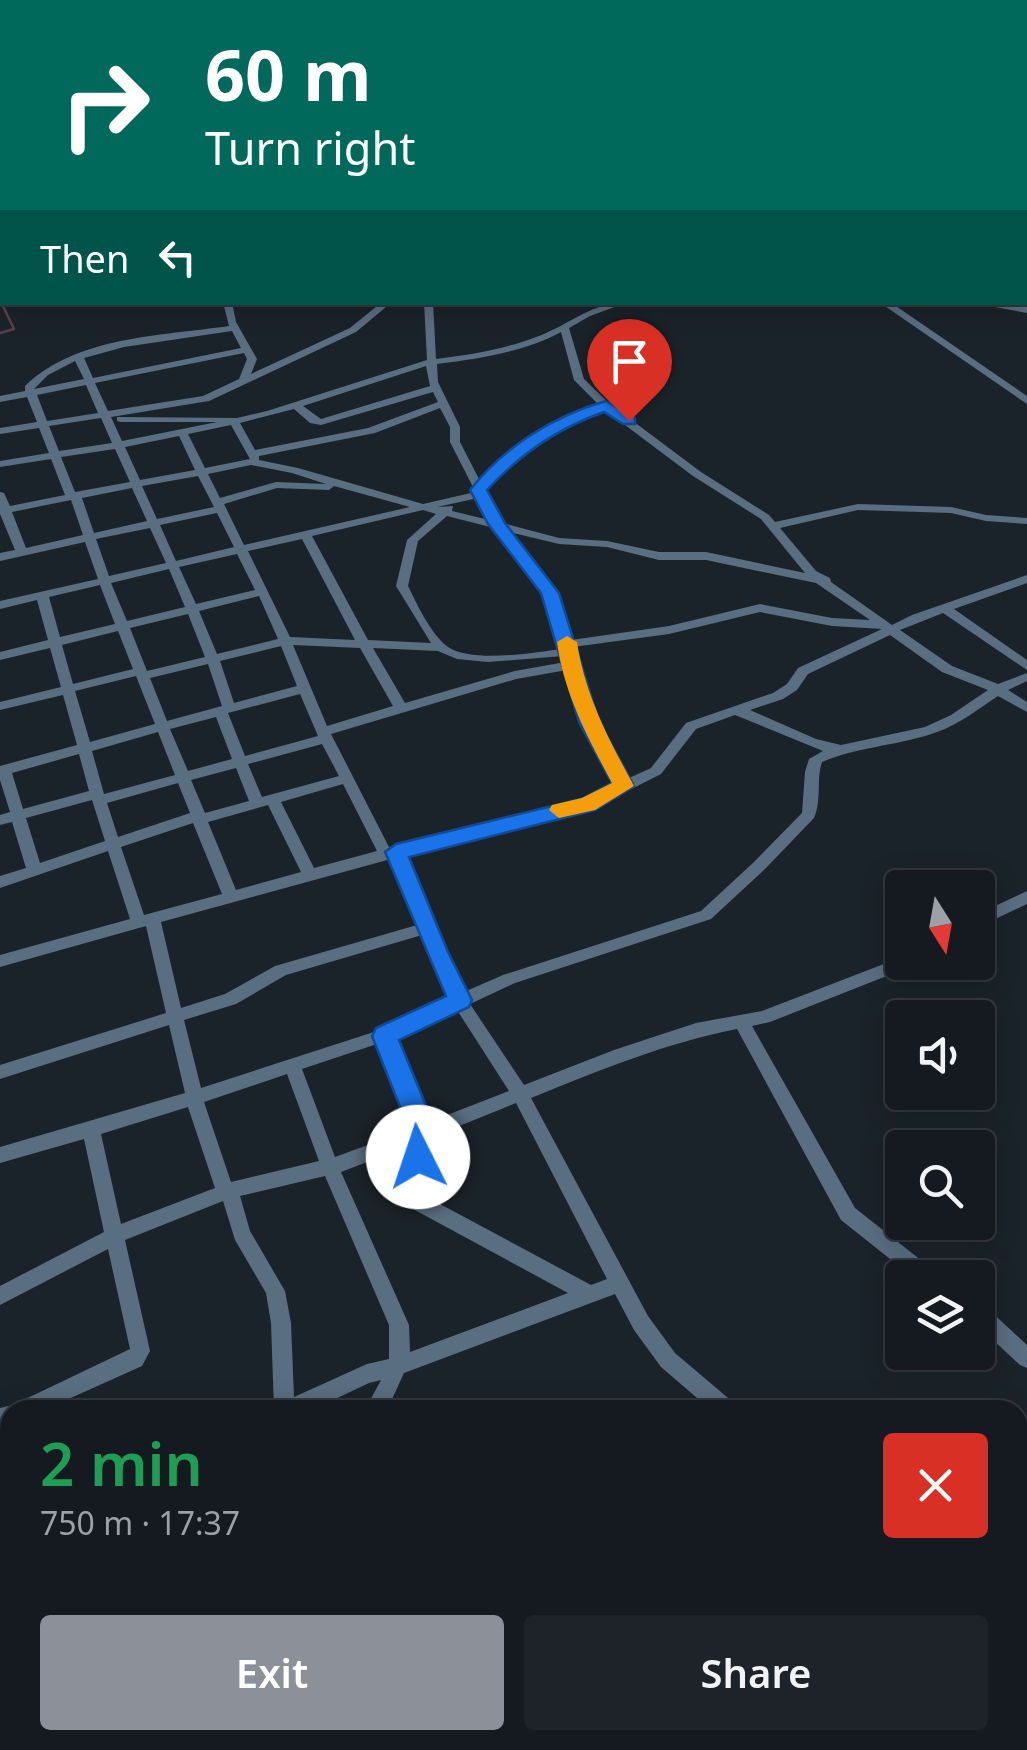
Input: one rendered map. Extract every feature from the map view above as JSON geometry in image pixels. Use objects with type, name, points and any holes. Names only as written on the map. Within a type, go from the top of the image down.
[{"type":"street","points":[[228,305],[234,328],[252,359],[244,379]]},
{"type":"street","points":[[0,432],[205,399],[346,334],[384,305]]},
{"type":"street","points":[[428,305],[435,388],[455,427],[455,442],[497,524],[550,593],[589,722],[624,786]]},
{"type":"street","points":[[0,464],[121,446],[234,422],[358,383],[474,357],[565,328],[587,314],[615,305]]},
{"type":"street","points":[[886,305],[1027,401]]},
{"type":"street","points":[[993,305],[1027,310]]},
{"type":"street","points":[[230,897],[29,388],[36,379],[78,356],[234,328]]},
{"type":"street","points":[[565,328],[579,380],[606,406],[774,526],[808,570],[888,628],[948,669],[996,689],[1027,708]]},
{"type":"street","points":[[136,344],[148,372]]},
{"type":"street","points":[[0,399],[247,350]]},
{"type":"street","points":[[78,356],[93,382],[212,659],[241,761],[310,876]]},
{"type":"street","points":[[296,405],[314,421],[321,422],[435,388]]},
{"type":"street","points":[[2,510],[199,471],[372,430],[443,403]]},
{"type":"street","points":[[0,605],[464,496],[478,490],[506,460],[556,425],[606,406]]},
{"type":"street","points":[[107,415],[228,418],[254,458],[349,487],[559,541],[608,544],[658,556],[706,556],[826,581]]},
{"type":"street","points":[[182,433],[286,641],[326,735],[391,853],[460,1000],[520,1094],[640,1323],[668,1360],[715,1400]]},
{"type":"street","points":[[0,556],[153,523],[276,485],[349,487]]},
{"type":"street","points":[[0,495],[2,510],[22,552]]},
{"type":"street","points":[[464,496],[413,540],[402,586],[441,647],[452,654],[474,657],[570,653]]},
{"type":"street","points":[[774,526],[866,507],[951,510],[1027,521]]},
{"type":"street","points":[[305,534],[402,710]]},
{"type":"street","points":[[0,961],[391,853],[587,805],[656,770],[687,729],[786,692],[803,670],[888,628],[947,610],[1027,578]]},
{"type":"street","points":[[0,656],[262,592]]},
{"type":"street","points":[[42,595],[112,844],[145,920],[194,1097],[242,1234],[275,1291],[286,1400]]},
{"type":"street","points":[[0,820],[182,778],[516,674],[570,653],[760,608],[888,628]]},
{"type":"street","points":[[947,610],[1027,666]]},
{"type":"street","points":[[0,706],[286,641],[441,647]]},
{"type":"street","points":[[0,1154],[91,1130],[384,1036],[510,979],[716,910],[766,856],[800,829],[812,802],[812,765],[816,759],[944,724],[996,689],[1027,677]]},
{"type":"street","points":[[35,872],[2,771],[305,688]]},
{"type":"street","points":[[739,712],[780,726],[814,746],[842,749]]},
{"type":"street","points":[[0,882],[198,818],[348,778]]},
{"type":"street","points":[[995,913],[1027,898]]},
{"type":"street","points":[[0,1072],[230,999],[282,970],[427,928]]},
{"type":"street","points":[[0,1296],[114,1236],[227,1192],[332,1166],[676,1036],[742,1022],[885,970]]},
{"type":"street","points":[[742,1022],[848,1214],[906,1260]]},
{"type":"street","points":[[384,1036],[424,1132],[410,1189],[420,1203],[590,1294]]},
{"type":"street","points":[[292,1065],[319,1141],[399,1325],[396,1367],[380,1400]]},
{"type":"street","points":[[43,1400],[135,1359],[140,1350],[91,1130]]},
{"type":"street","points":[[309,1400],[367,1374],[396,1367],[620,1282]]},
{"type":"street","points":[[995,1329],[1027,1358]]},
{"type":"waterway","points":[[0,333],[14,329],[4,305]]},
{"type":"slow traffic","points":[[559,810],[587,805],[624,786],[589,722],[571,668],[567,642]]},
{"type":"route","points":[[418,1157],[424,1132],[384,1036],[460,1000],[396,852],[587,805],[624,786],[589,722],[550,593],[497,524],[478,490],[506,460],[565,420],[606,406],[629,421]]}]
